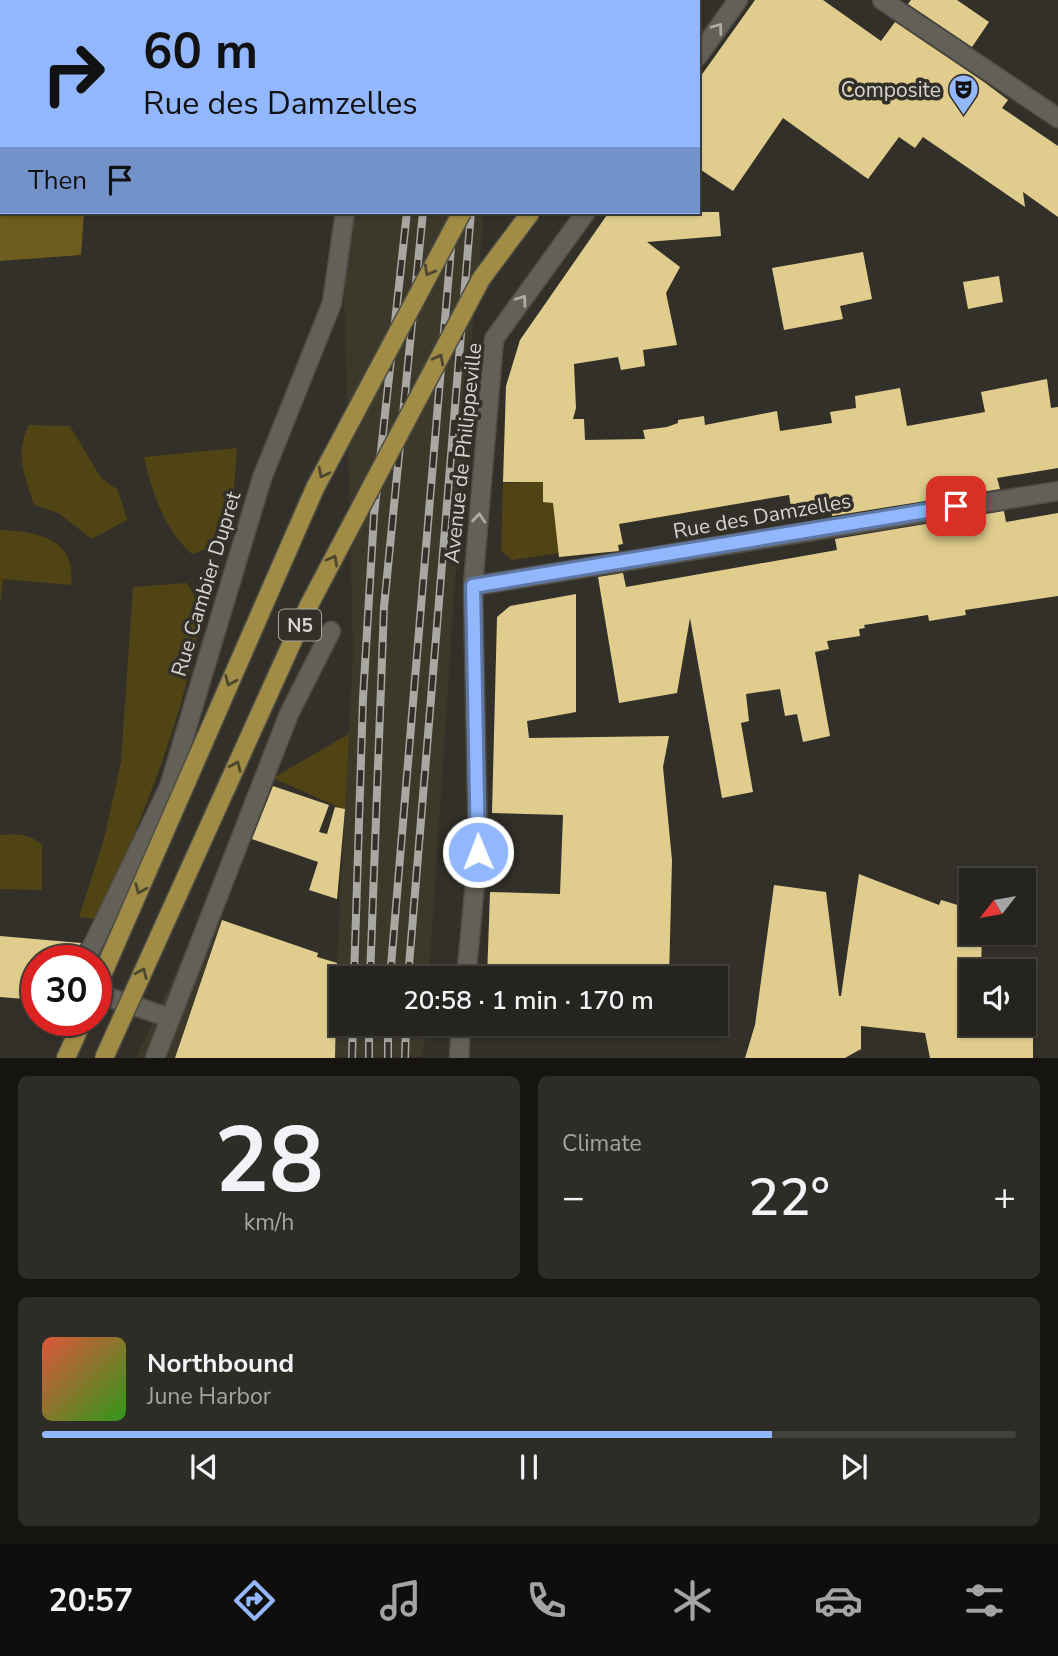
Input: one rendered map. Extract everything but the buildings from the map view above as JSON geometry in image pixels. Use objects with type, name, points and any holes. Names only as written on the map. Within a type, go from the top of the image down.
[{"type":"main road","name":"N5","points":[[112,954],[315,488],[461,214]]},
{"type":"main road","name":"N5","points":[[104,1058],[309,605],[481,279],[530,214]]},
{"type":"main road","points":[[66,1058],[76,1036]]},
{"type":"street","points":[[700,53],[738,0]]},
{"type":"street","points":[[882,0],[1058,118]]},
{"type":"street","name":"Rue Cambier Dupret","points":[[93,945],[169,787],[262,478],[332,303],[345,214]]},
{"type":"street","name":"Avenue de Philippeville","points":[[467,966],[478,852],[473,586],[494,340],[585,214]]},
{"type":"street","name":"Rue des Damzelles","points":[[473,586],[1058,491]]},
{"type":"street","points":[[155,1058],[289,714],[331,631]]},
{"type":"street","points":[[112,997],[170,1018]]},
{"type":"street","points":[[460,1058],[461,1036]]},
{"type":"shaded area","points":[[0,214],[84,214],[81,255],[0,261]]},
{"type":"shaded area","points":[[342,214],[484,214],[469,368],[430,966],[329,966],[329,1036],[425,1036],[423,1057],[136,1058],[201,916],[337,962],[353,651]]},
{"type":"shaded area","points":[[29,425],[70,426],[101,478],[118,490],[127,520],[92,539],[58,513],[34,505],[22,465],[22,446]]},
{"type":"shaded area","points":[[237,448],[231,528],[212,547],[192,554],[174,533],[160,510],[144,457]]},
{"type":"shaded area","points":[[569,481],[559,553],[512,560],[501,551],[503,483]]},
{"type":"shaded area","points":[[0,530],[40,535],[61,547],[68,557],[71,585],[3,579],[0,605]]},
{"type":"shaded area","points":[[187,583],[202,609],[185,689],[173,729],[146,806],[97,919],[79,917],[104,839],[121,762],[133,587]]},
{"type":"shaded area","points":[[349,734],[345,810],[273,778]]},
{"type":"shaded area","points":[[0,835],[22,835],[42,845],[42,890],[0,889]]},
{"type":"railway","points":[[354,966],[363,698],[374,515],[407,214]]},
{"type":"railway","points":[[370,966],[384,607],[423,214]]},
{"type":"railway","points":[[391,966],[454,214]]},
{"type":"railway","points":[[409,966],[471,214]]},
{"type":"railway","points":[[352,1058],[353,1036]]},
{"type":"railway","points":[[369,1036],[369,1058]]},
{"type":"railway","points":[[388,1036],[388,1058]]},
{"type":"railway","points":[[405,1058],[406,1036]]},
{"type":"place","name":"Composite","points":[[964,117]]},
{"type":"route","points":[[478,852],[473,586],[956,506]]}]
